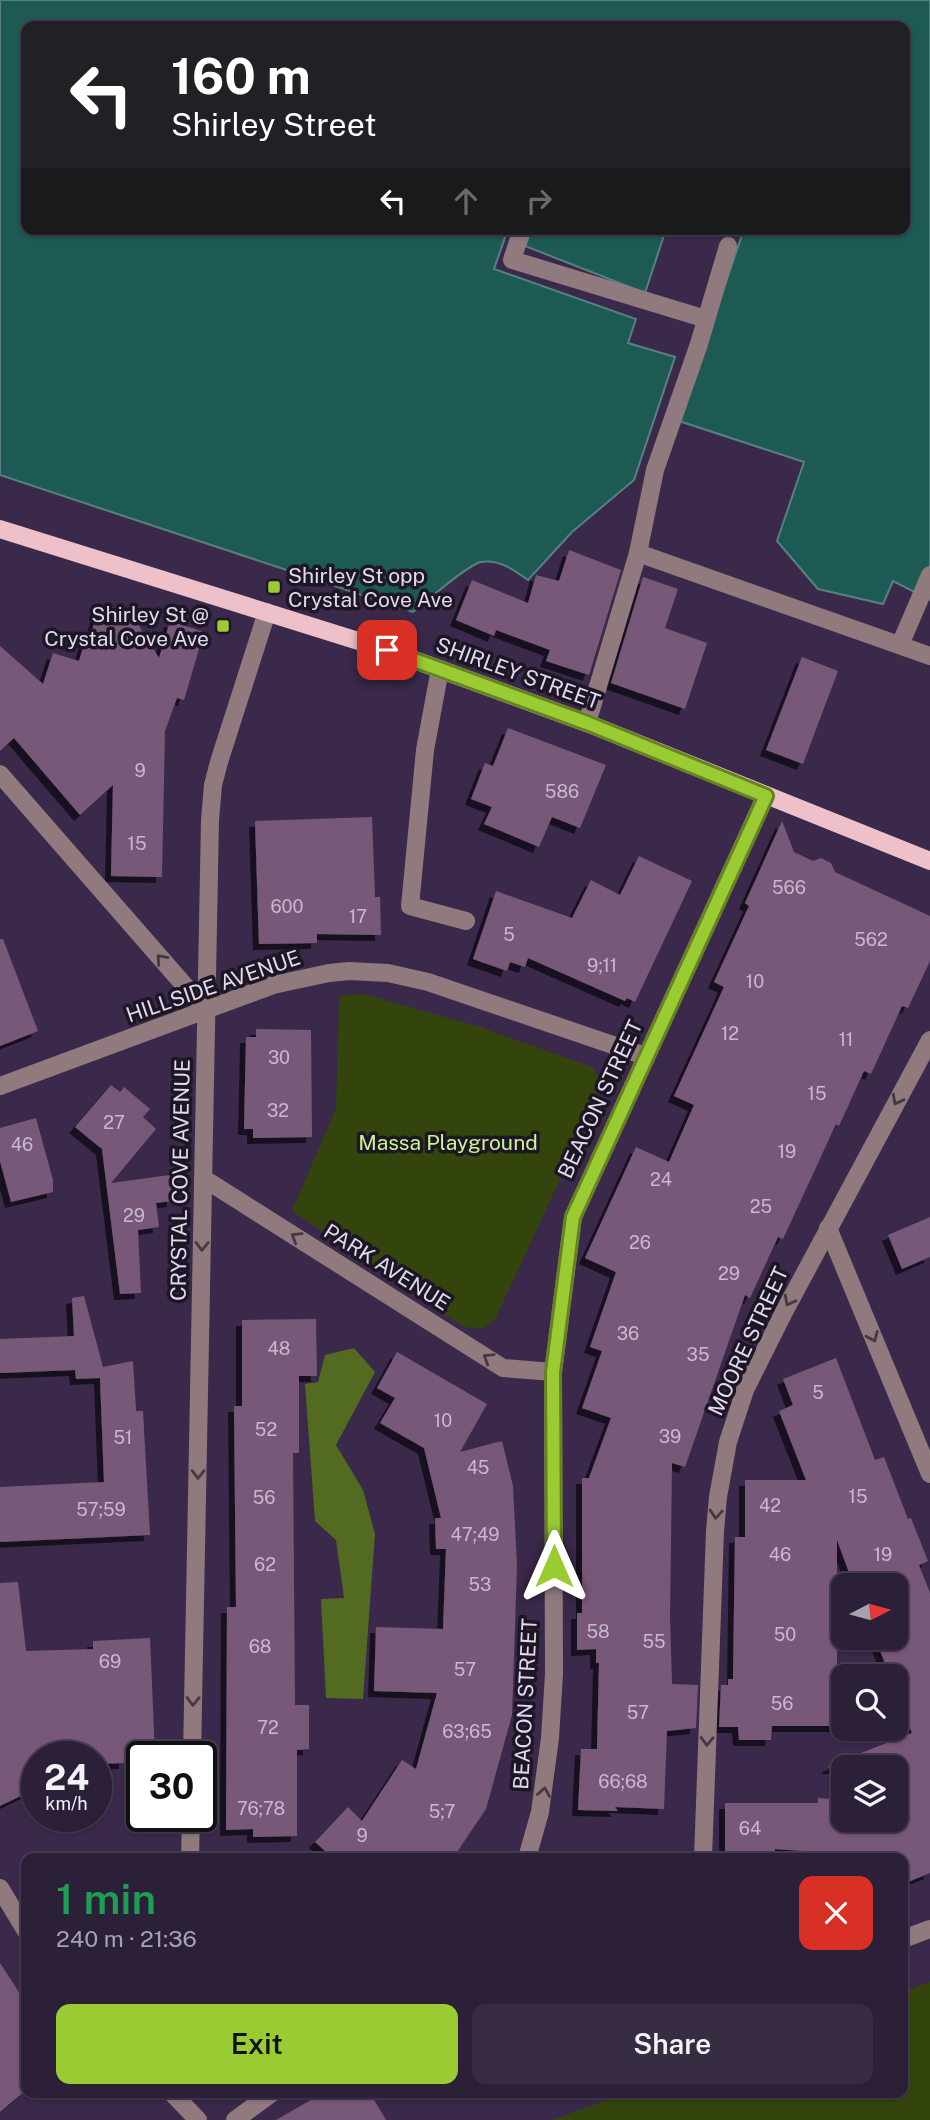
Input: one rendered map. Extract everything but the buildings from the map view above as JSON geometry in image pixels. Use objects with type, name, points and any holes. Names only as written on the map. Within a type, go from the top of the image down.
[{"type":"main road","name":"SHIRLEY STREET","points":[[0,529],[387,650],[587,723],[930,861]]},
{"type":"street","points":[[520,235],[512,260],[706,319]]},
{"type":"street","points":[[587,723],[638,553],[655,470],[706,319],[727,246]]},
{"type":"street","points":[[638,553],[930,656]]},
{"type":"street","points":[[900,645],[930,575]]},
{"type":"street","name":"CRYSTAL COVE AVENUE","points":[[192,1741],[209,820],[213,785],[267,612]]},
{"type":"street","points":[[440,669],[425,750],[410,906],[466,921]]},
{"type":"street","points":[[0,774],[206,1010]]},
{"type":"street","name":"BEACON STREET","points":[[528,1853],[544,1791],[554,1674],[553,1372],[573,1217],[766,796]]},
{"type":"street","name":"HILLSIDE AVENUE","points":[[0,1086],[273,985],[310,976],[349,971],[388,973],[428,982],[645,1056]]},
{"type":"street","name":"MOORE STREET","points":[[703,1853],[715,1531],[727,1441],[745,1390],[828,1228],[930,1040]]},
{"type":"street","name":"PARK AVENUE","points":[[203,1178],[503,1368],[553,1372]]},
{"type":"street","points":[[828,1228],[930,1474]]},
{"type":"street","points":[[190,1853],[191,1832]]},
{"type":"street","points":[[0,1888],[21,1923]]},
{"type":"street","points":[[908,1937],[930,1929]]},
{"type":"street","points":[[235,2120],[265,2098]]},
{"type":"green space","name":"Massa Playground","points":[[364,994],[480,1027],[592,1067],[599,1078],[602,1089],[495,1320],[482,1329],[464,1327],[292,1211],[336,1108],[339,996]]},
{"type":"green space","points":[[354,1348],[375,1372],[336,1445],[363,1490],[375,1534],[363,1699],[326,1698],[321,1599],[344,1598],[336,1540],[315,1521],[305,1384],[318,1382],[325,1355]]},
{"type":"green space","points":[[930,1982],[930,2120],[552,2120],[612,2098],[908,2098],[908,1990]]},
{"type":"shaded area","points":[[0,0],[930,0],[930,600],[893,581],[883,604],[818,589],[777,541],[804,462],[679,421],[742,235],[910,235],[910,21],[21,21],[21,235],[506,235],[494,269],[636,319],[628,343],[675,357],[634,480],[572,532],[528,580],[500,564],[481,562],[457,576],[413,612],[0,475]]},
{"type":"shaded area","points":[[530,235],[664,235],[645,293],[525,246]]},
{"type":"place","name":"Shirley St opp Crystal Cove Ave","points":[[274,587]]},
{"type":"place","name":"Shirley St @ Crystal Cove Ave","points":[[223,626]]},
{"type":"route","points":[[387,650],[587,723],[766,796],[576,1205],[570,1229],[553,1372],[554,1566]]}]
